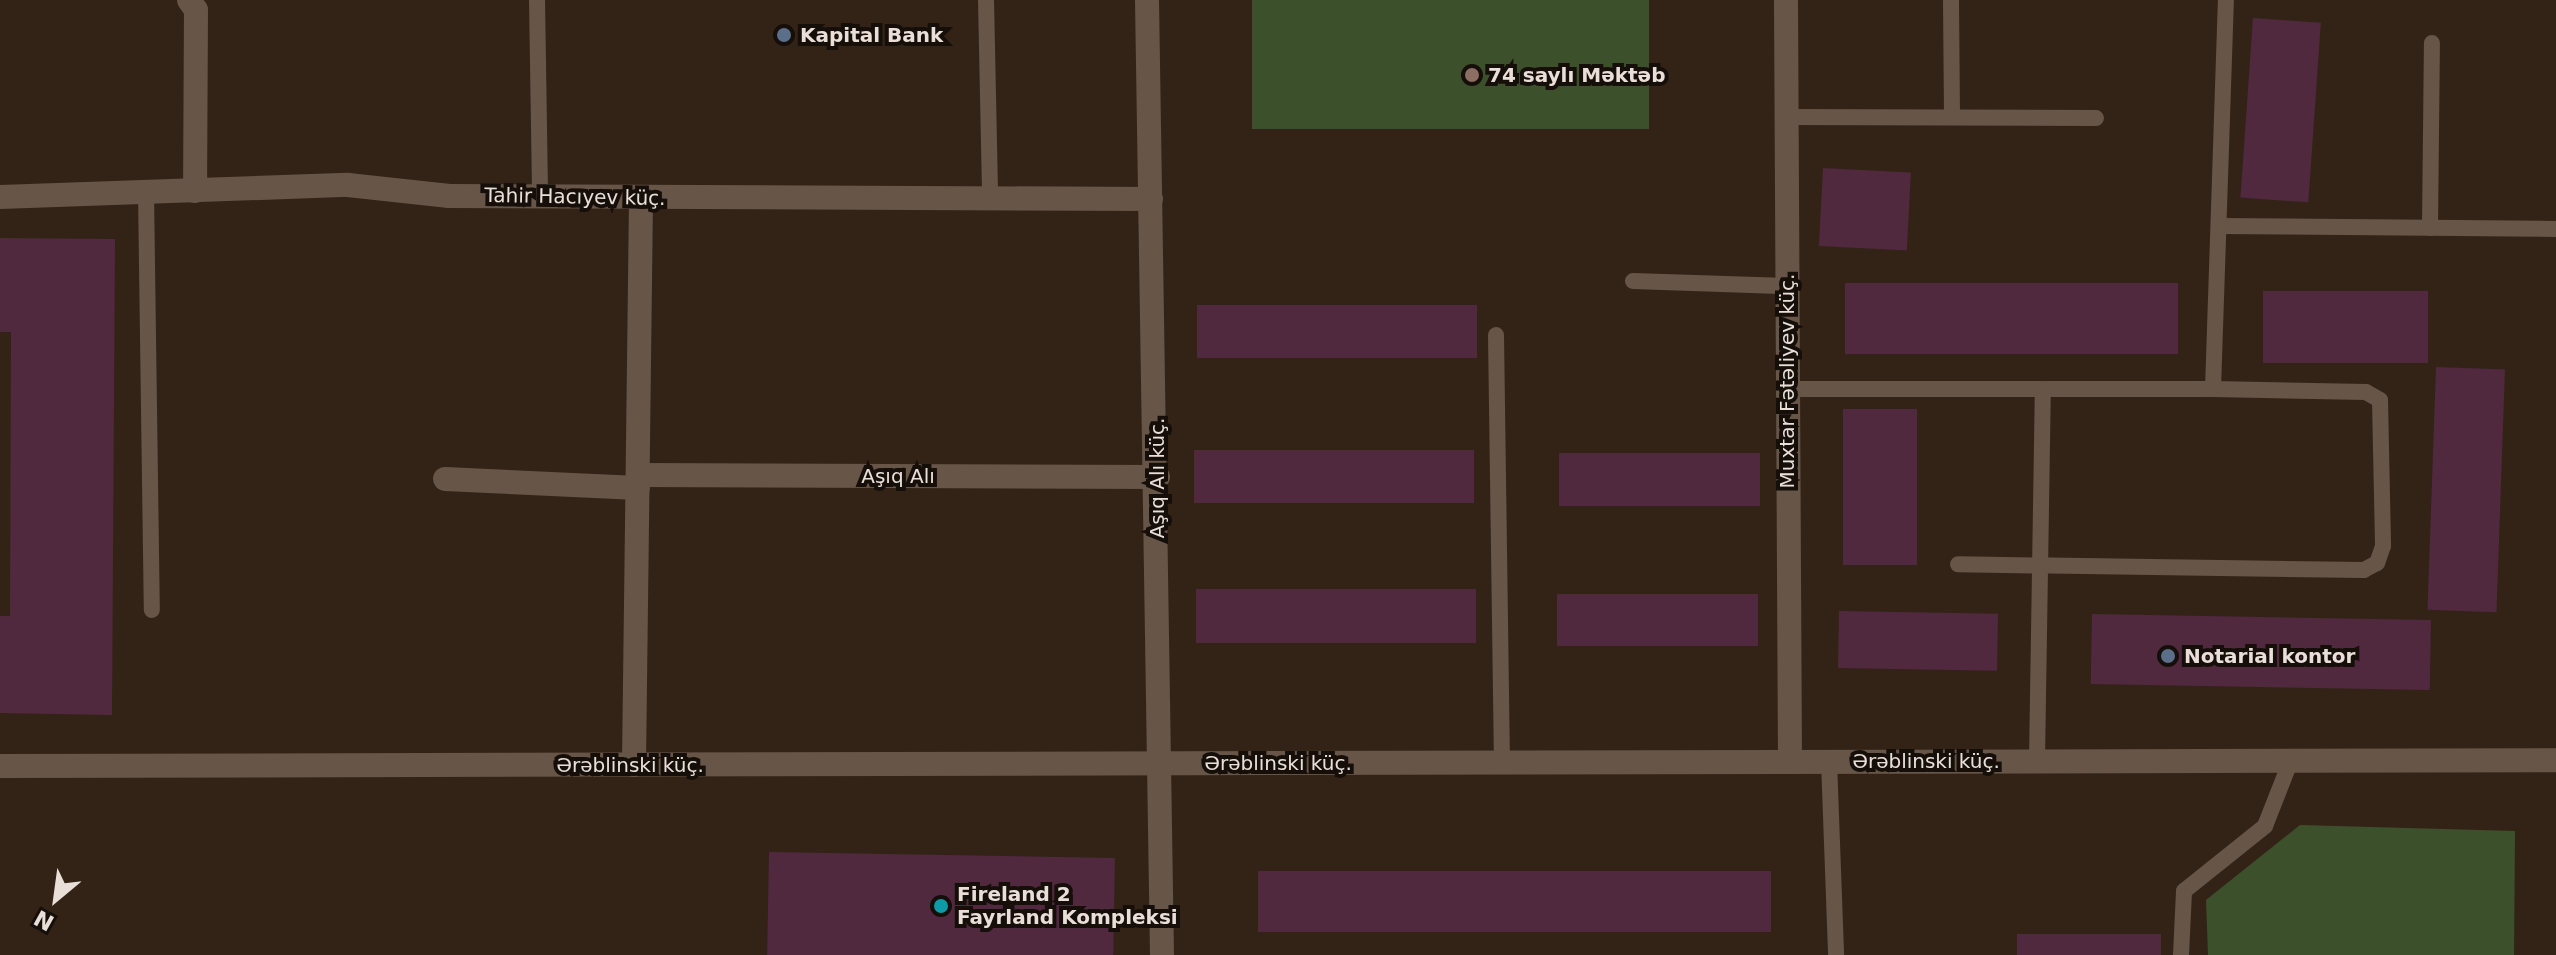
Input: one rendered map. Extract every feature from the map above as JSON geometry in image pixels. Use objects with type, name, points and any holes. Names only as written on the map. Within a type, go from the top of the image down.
[{"type":"street","points":[[189,0],[196,10],[195,191]]},
{"type":"street","name":"Aşıq Alı küç.","points":[[1147,0],[1158,477],[1155,764],[1162,955]]},
{"type":"street","name":"Muxtar Fətəliyev küç.","points":[[1786,0],[1790,762]]},
{"type":"street","name":"Tahir Hacıyev küç.","points":[[0,197],[348,185],[540,197],[1151,199]]},
{"type":"street","points":[[634,765],[641,198]]},
{"type":"street","name":"Aşıq Alı","points":[[445,479],[638,482],[1158,477]]},
{"type":"street","name":"Ərəblinski küç.","points":[[0,766],[2556,760]]},
{"type":"lane","points":[[537,0],[540,197]]},
{"type":"lane","points":[[986,0],[990,198]]},
{"type":"lane","points":[[1951,0],[1952,117]]},
{"type":"lane","points":[[2213,389],[2226,0]]},
{"type":"lane","points":[[2430,228],[2432,43]]},
{"type":"lane","points":[[1786,117],[2096,118]]},
{"type":"lane","points":[[146,193],[152,610]]},
{"type":"lane","points":[[2219,226],[2556,229]]},
{"type":"lane","points":[[1633,281],[1787,286]]},
{"type":"lane","points":[[1496,335],[1502,762]]},
{"type":"lane","points":[[1787,389],[2213,389],[2366,392],[2380,400],[2377,563],[2364,570],[1958,564]]},
{"type":"lane","points":[[2037,761],[2043,390]]},
{"type":"lane","points":[[2181,955],[2184,891],[2265,826],[2291,760]]},
{"type":"lane","points":[[1829,761],[1836,955]]},
{"type":"green space","points":[[1252,0],[1649,0],[1649,129],[1252,129]]},
{"type":"green space","points":[[2300,825],[2515,831],[2514,955],[2208,955],[2206,900]]},
{"type":"building","points":[[2253,18],[2321,23],[2308,202],[2240,198]]},
{"type":"building","points":[[1823,168],[1911,173],[1907,250],[1819,246]]},
{"type":"building","points":[[0,238],[115,239],[112,715],[0,713],[0,616],[10,616],[11,332],[0,332]]},
{"type":"building","points":[[1845,283],[2178,283],[2178,354],[1845,354]]},
{"type":"building","points":[[2263,291],[2428,291],[2428,363],[2263,363]]},
{"type":"building","points":[[1197,305],[1477,305],[1477,358],[1197,358]]},
{"type":"building","points":[[2436,367],[2505,369],[2496,612],[2428,610]]},
{"type":"building","points":[[1843,409],[1917,409],[1917,565],[1843,565]]},
{"type":"building","points":[[1194,450],[1474,450],[1474,503],[1194,503]]},
{"type":"building","points":[[1559,453],[1760,453],[1760,506],[1559,506]]},
{"type":"building","points":[[1196,589],[1476,589],[1476,643],[1196,643]]},
{"type":"building","points":[[1557,594],[1758,594],[1758,646],[1557,646]]},
{"type":"building","points":[[1839,611],[1998,614],[1997,671],[1838,668]]},
{"type":"building","points":[[2092,614],[2431,620],[2430,690],[2091,684]]},
{"type":"building","name":"Fireland 2 Fayrland Kompleksi","points":[[769,852],[1115,858],[1113,955],[767,955]]},
{"type":"building","points":[[1258,871],[1771,871],[1771,932],[1258,932]]},
{"type":"building","points":[[2017,934],[2161,934],[2161,955],[2017,955]]},
{"type":"place","name":"Kapital Bank","points":[[784,35]]},
{"type":"place","name":"74 saylı Məktəb","points":[[1472,75]]},
{"type":"place","name":"Notarial kontor","points":[[2168,656]]},
{"type":"place","name":"Fireland 2 Fayrland Kompleksi","points":[[941,906]]}]
